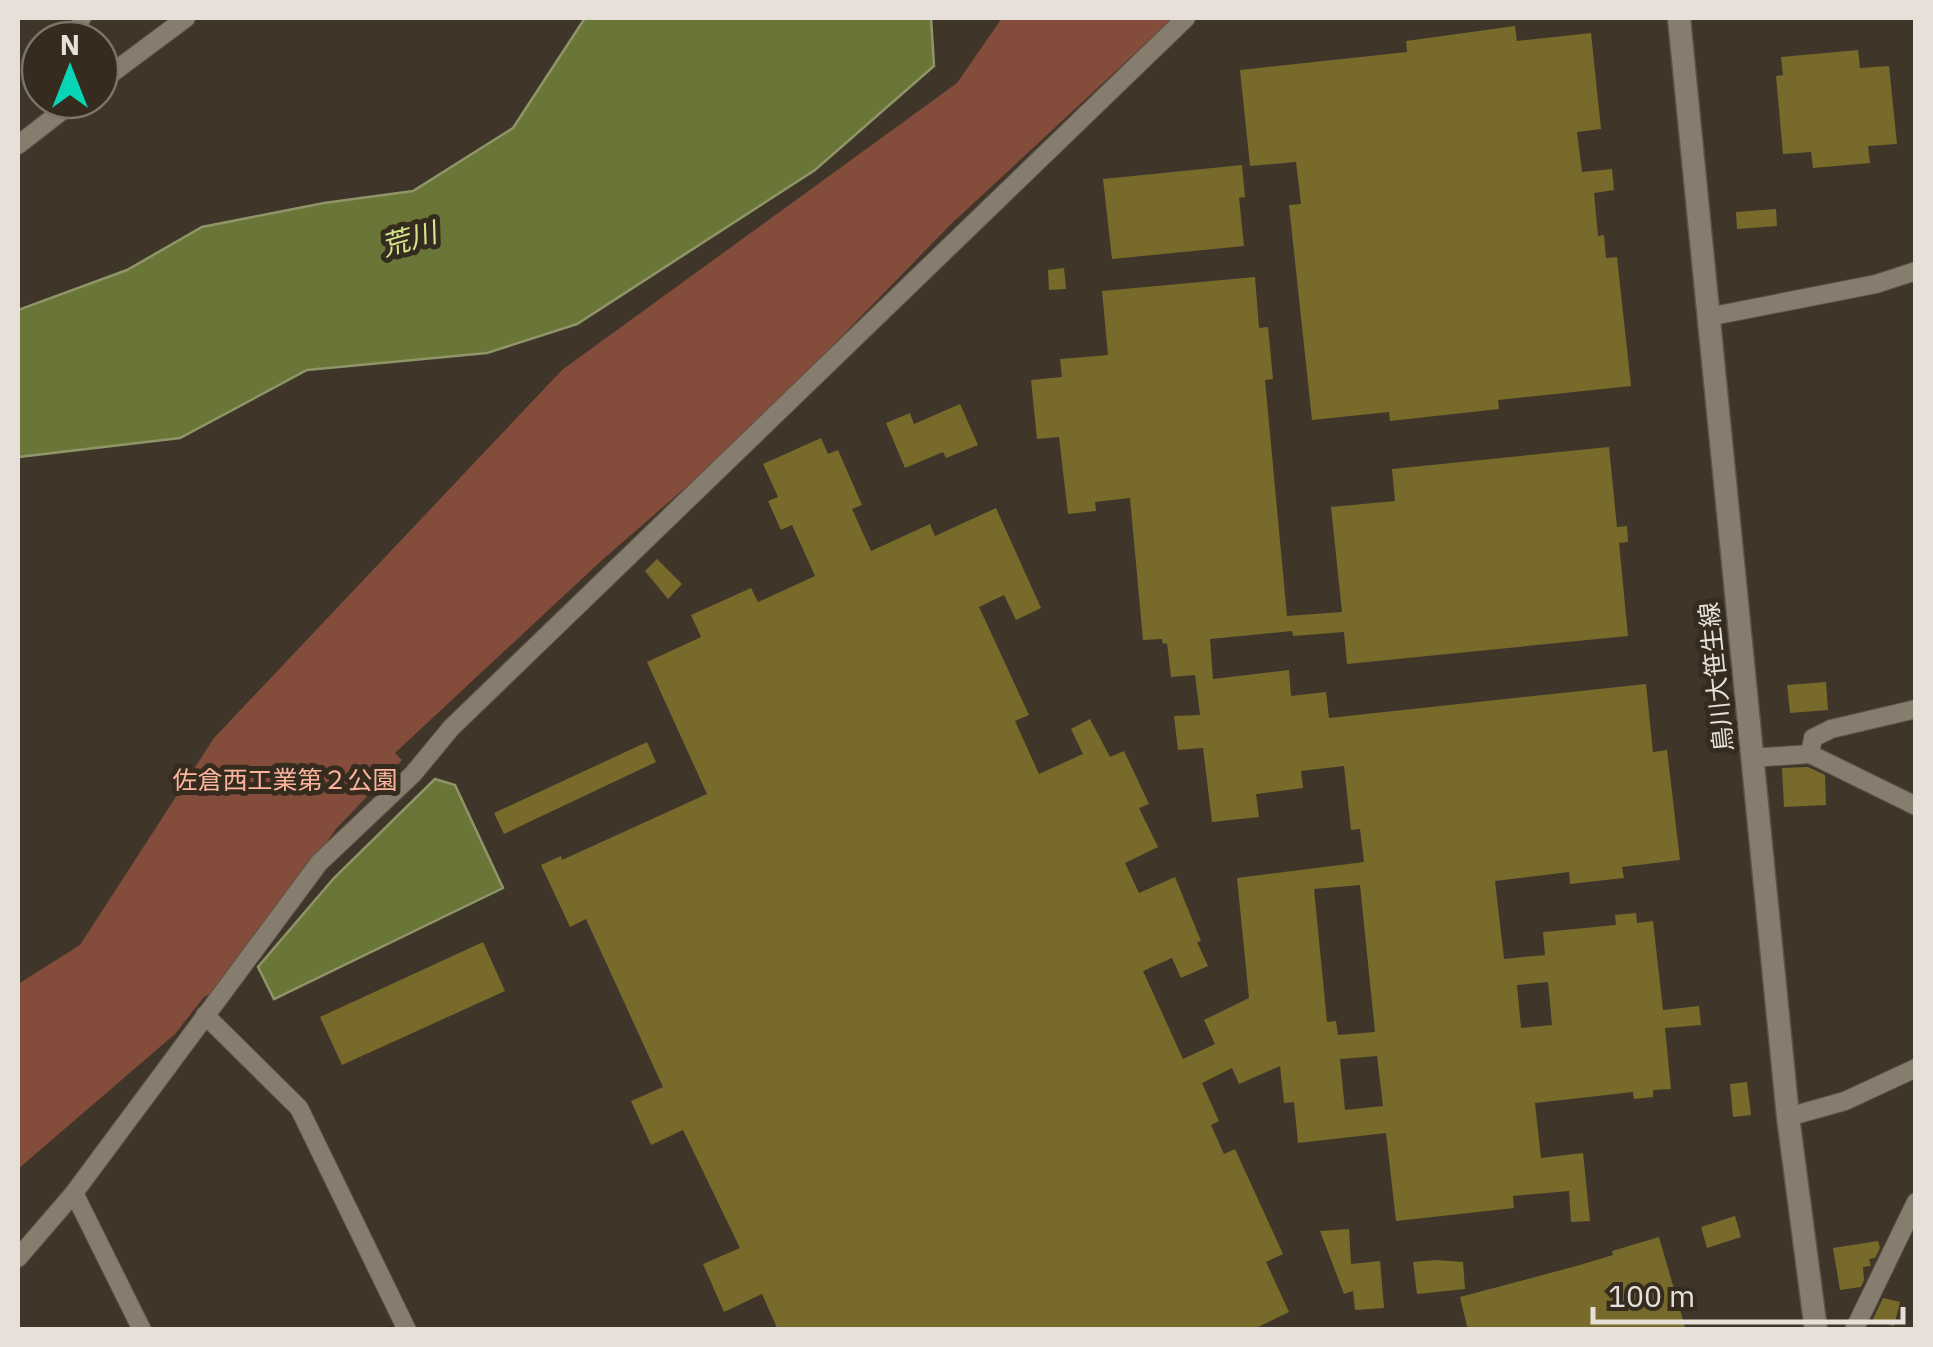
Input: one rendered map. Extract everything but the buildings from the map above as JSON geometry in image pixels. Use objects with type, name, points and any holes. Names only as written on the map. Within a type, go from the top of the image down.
[{"type":"street","points":[[120,67],[186,18]]},
{"type":"street","points":[[18,1258],[74,1193],[319,863],[413,774],[451,728],[1186,18]]},
{"type":"street","name":"鳥川大笹生線","points":[[1679,18],[1788,1116],[1816,1330]]},
{"type":"street","points":[[18,144],[50,120]]},
{"type":"street","points":[[1708,317],[1876,284],[1916,271]]},
{"type":"street","points":[[1810,754],[1812,738],[1831,729],[1916,709]]},
{"type":"street","points":[[1752,758],[1810,754],[1916,806]]},
{"type":"street","points":[[205,1014],[299,1108],[408,1330]]},
{"type":"street","points":[[1788,1116],[1845,1101],[1916,1068]]},
{"type":"street","points":[[74,1193],[142,1330]]},
{"type":"street","points":[[1854,1330],[1916,1202]]},
{"type":"green space","name":"佐倉西工業第２公園","points":[[1002,18],[1173,18],[950,225],[747,434],[601,561],[395,753],[402,760],[336,829],[224,987],[204,997],[175,1034],[18,1169],[18,984],[80,945],[214,738],[562,370],[957,83]]},
{"type":"water","name":"荒川","points":[[585,18],[931,18],[934,66],[815,170],[577,324],[487,353],[307,370],[180,438],[18,457],[18,310],[127,270],[202,227],[324,203],[413,191],[513,128]]},
{"type":"water","points":[[435,779],[455,785],[503,888],[274,999],[258,967],[334,878]]}]
